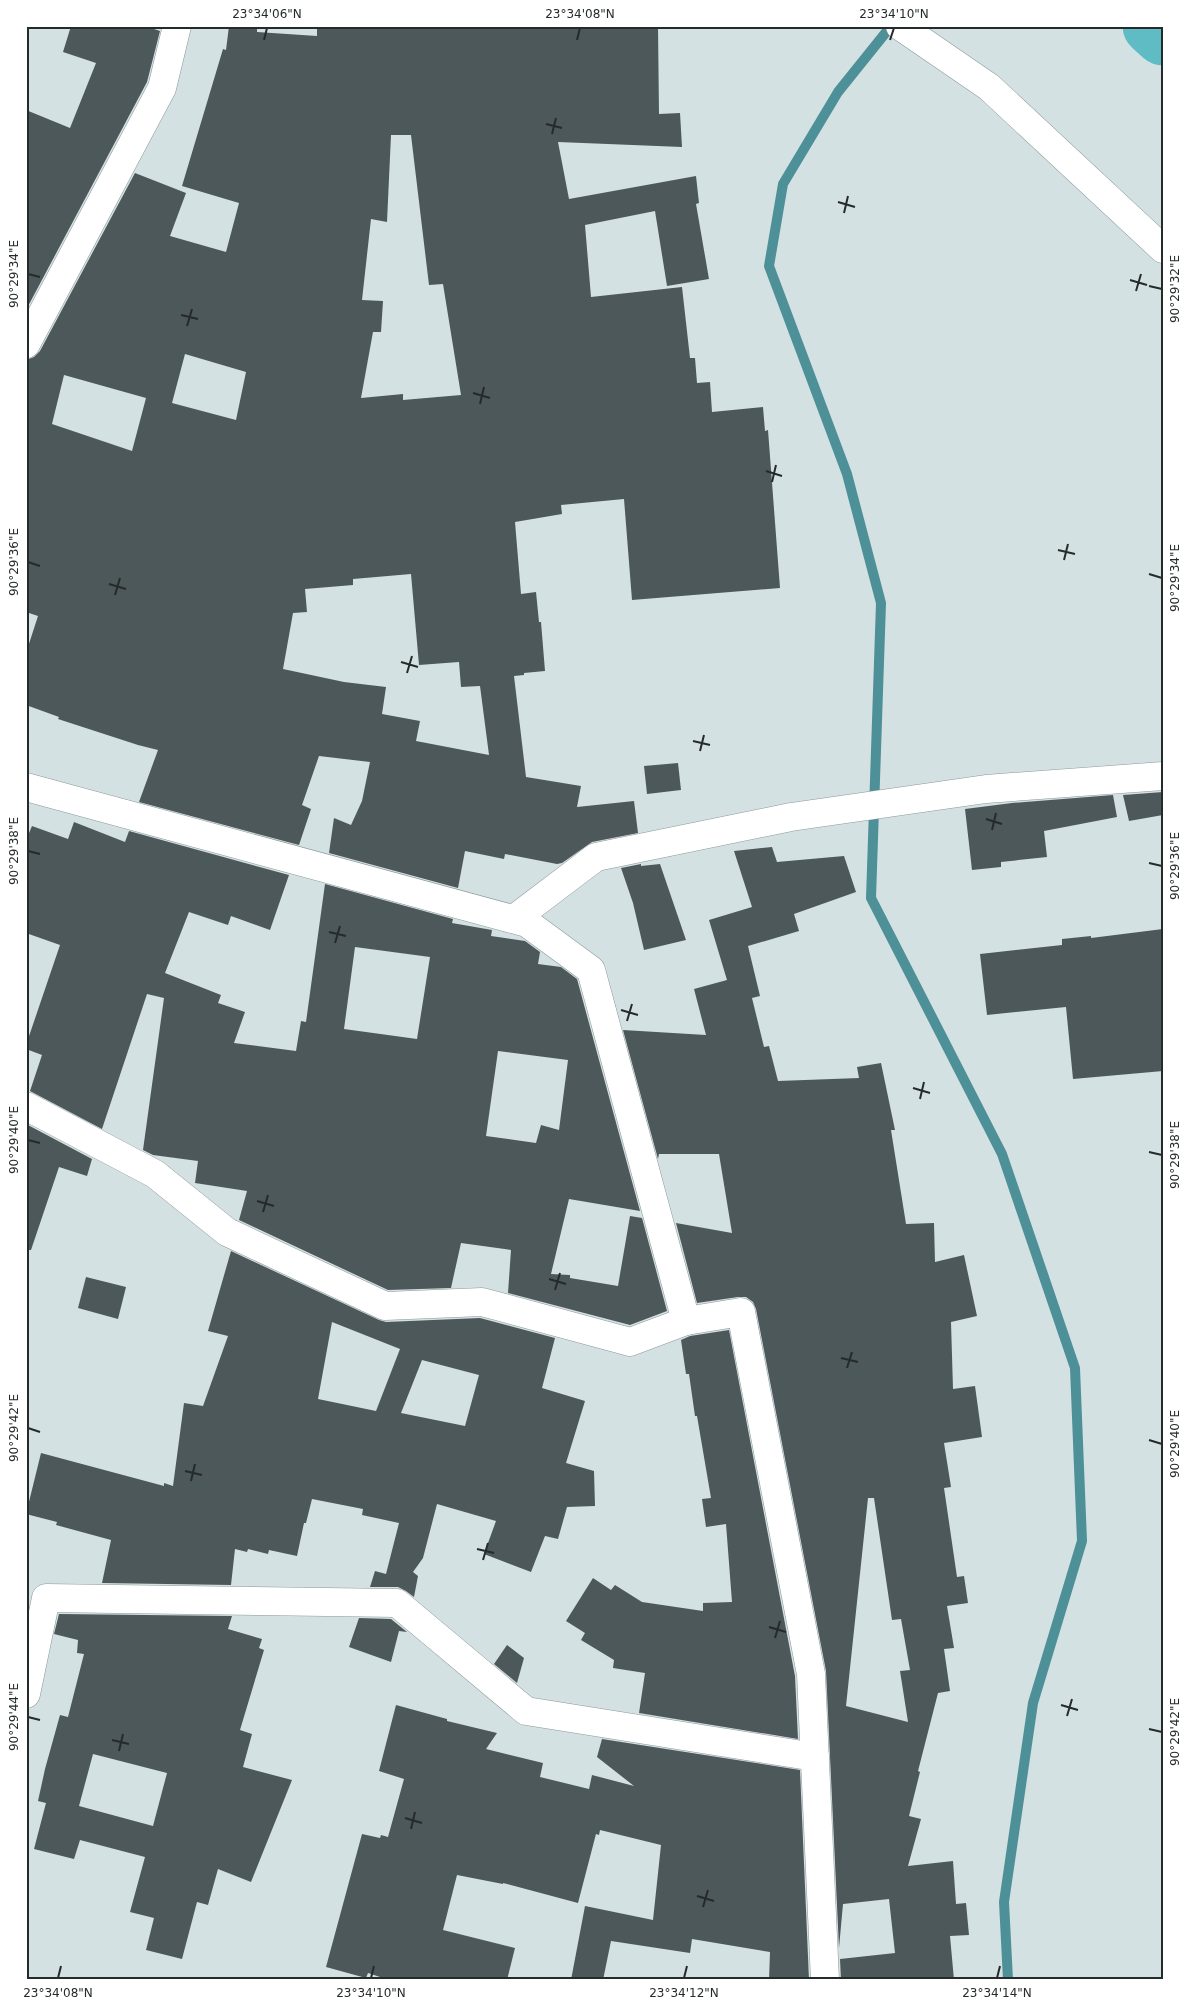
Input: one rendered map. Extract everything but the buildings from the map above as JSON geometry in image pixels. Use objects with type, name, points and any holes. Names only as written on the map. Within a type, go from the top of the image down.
[{"type":"street","points":[[26,344],[162,88],[177,26]]},
{"type":"street","points":[[900,26],[989,87],[1163,249]]},
{"type":"street","points":[[514,919],[596,857],[790,817],[986,789],[1163,776]]},
{"type":"street","points":[[26,787],[527,923],[591,970],[686,1321]]},
{"type":"street","points":[[26,1106],[156,1174],[227,1232],[385,1306],[482,1302],[630,1342],[686,1321],[741,1312],[811,1674],[824,1980]]},
{"type":"street","points":[[26,1694],[36,1595],[397,1603],[526,1711],[815,1757]]},
{"type":"waterway","points":[[891,26],[838,92],[783,184],[769,266],[847,474],[881,603],[871,898],[1002,1154],[1075,1368],[1082,1541],[1033,1703],[1004,1902],[1008,1980]]},
{"type":"waterway","points":[[1152,26],[1163,36]]}]
